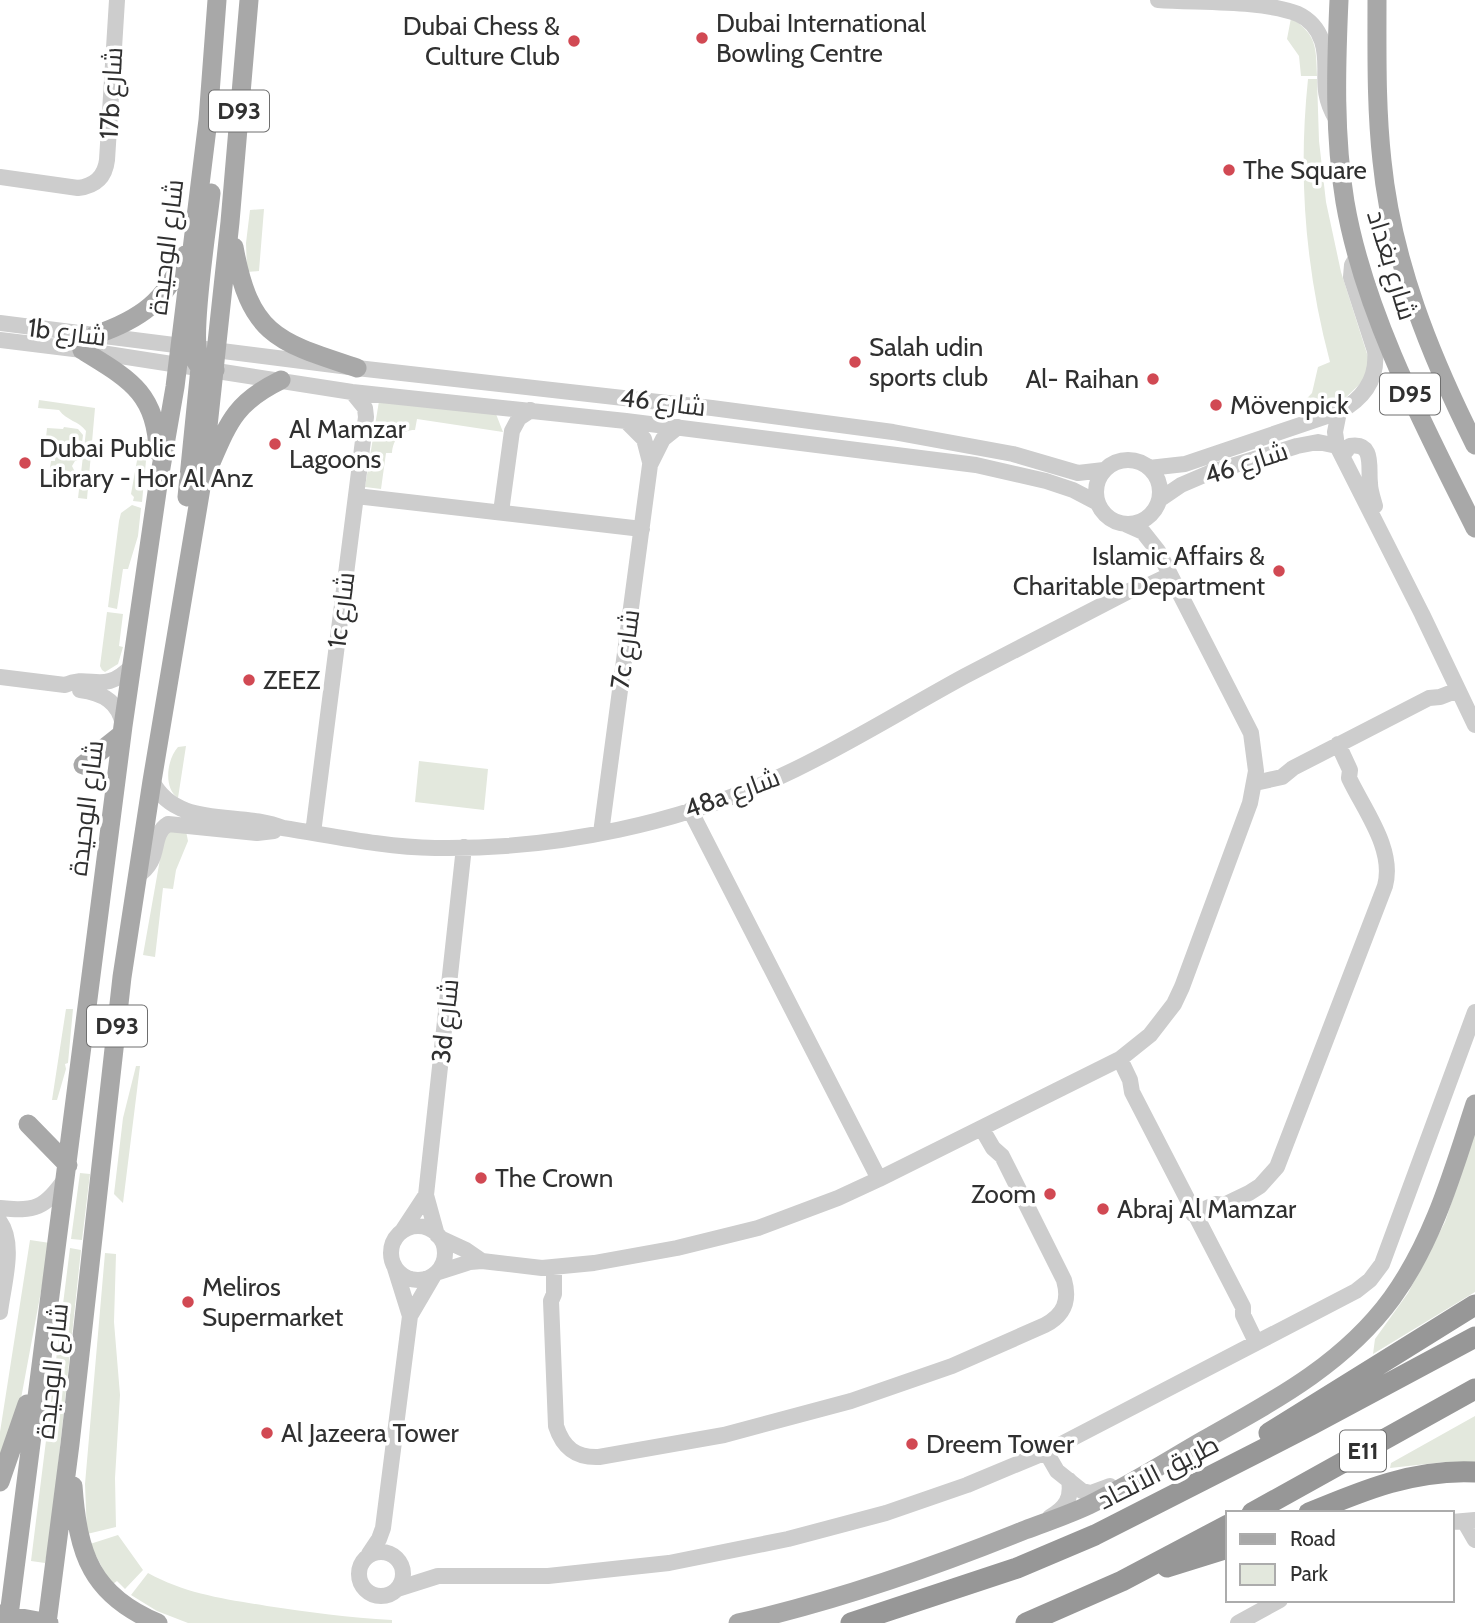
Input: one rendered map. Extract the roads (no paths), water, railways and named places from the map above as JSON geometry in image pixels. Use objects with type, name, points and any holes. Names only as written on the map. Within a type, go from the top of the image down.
[{"type":"highway","points":[[1189,1488],[1246,1447],[1475,1305]]},
{"type":"highway","name":"طريق الاتحاد","points":[[851,1623],[1017,1569],[1095,1535],[1475,1338]]},
{"type":"highway","name":"E11","points":[[1256,1511],[1475,1389]]},
{"type":"highway","points":[[1314,1511],[1356,1493],[1405,1477],[1433,1472],[1475,1472]]},
{"type":"highway","points":[[1026,1623],[1122,1581],[1226,1526]]},
{"type":"highway","points":[[1122,1581],[1226,1549]]},
{"type":"main road","name":"شارع الوحيدة","points":[[48,1623],[122,977],[202,482],[192,238],[208,120],[218,0]]},
{"type":"main road","name":"شارع الوحيدة","points":[[7,1619],[123,730],[158,485],[175,387],[198,358],[230,222],[249,0]]},
{"type":"main road","name":"شارع بغداد","points":[[1339,0],[1337,121],[1345,204],[1358,254],[1404,381],[1475,528]]},
{"type":"main road","name":"شارع بغداد","points":[[1377,0],[1377,102],[1382,164],[1393,225],[1408,285],[1428,344],[1475,445]]},
{"type":"main road","points":[[189,559],[185,554],[183,541],[198,358],[198,314],[216,151],[208,120]]},
{"type":"main road","points":[[230,222],[243,288],[258,316],[276,335],[296,347],[357,368]]},
{"type":"main road","points":[[158,485],[155,429],[145,401],[126,377],[89,343],[133,320],[161,297],[178,273],[192,238]]},
{"type":"main road","points":[[202,482],[236,412],[251,397],[281,380]]},
{"type":"main road","points":[[83,765],[123,730]]},
{"type":"main road","points":[[738,1623],[875,1587],[1070,1513],[1133,1481],[1318,1373],[1376,1319],[1405,1279],[1427,1239],[1475,1104]]},
{"type":"main road","points":[[28,1124],[67,1171]]},
{"type":"main road","points":[[0,1482],[41,1363]]},
{"type":"main road","points":[[70,1444],[77,1527],[87,1562],[96,1578],[113,1597],[132,1611],[158,1623]]},
{"type":"main road","points":[[7,1619],[48,1623]]},
{"type":"street","name":"17b شارع","points":[[0,177],[78,188],[96,182],[107,166],[117,0]]},
{"type":"street","points":[[1158,0],[1272,8],[1304,17],[1319,34],[1324,48],[1325,92],[1337,121]]},
{"type":"street","points":[[1272,8],[1305,0]]},
{"type":"street","name":"شارع 46","points":[[1149,468],[1185,464],[1339,412],[1365,392],[1375,373],[1375,351],[1351,277],[1352,265],[1358,254]]},
{"type":"street","name":"1b شارع","points":[[0,323],[89,343],[198,358]]},
{"type":"street","name":"1b شارع","points":[[0,340],[89,343]]},
{"type":"street","name":"شارع 46","points":[[198,358],[357,368],[606,394],[893,432],[1013,454],[1078,473],[1104,470]]},
{"type":"street","name":"شارع 46","points":[[198,358],[281,380],[352,392],[492,405],[942,460],[1011,472],[1060,485],[1098,503]]},
{"type":"street","name":"1c شارع","points":[[313,832],[366,417],[365,408],[352,392]]},
{"type":"street","points":[[492,405],[504,420],[510,438]]},
{"type":"street","points":[[500,513],[510,438],[515,424],[531,410]]},
{"type":"street","points":[[1339,412],[1335,432],[1340,451],[1475,725]]},
{"type":"street","name":"7c شارع","points":[[626,421],[644,439],[650,465]]},
{"type":"street","name":"7c شارع","points":[[601,833],[650,465],[663,439],[678,427]]},
{"type":"street","name":"شارع 46","points":[[1157,505],[1181,485],[1210,473],[1307,443],[1325,442],[1340,451],[1356,445],[1369,455],[1371,492],[1391,551]]},
{"type":"street","points":[[395,1269],[409,1279],[426,1279],[458,1265],[482,1261],[548,1268],[635,1256],[718,1239],[798,1214],[878,1180],[1115,1062],[1136,1048],[1163,1021],[1182,987],[1250,803],[1255,777],[1251,733],[1245,719],[1154,545],[1143,533],[1108,517],[1098,503],[1096,486],[1104,470],[1112,464],[1131,460],[1149,468],[1159,486],[1154,545]]},
{"type":"street","points":[[356,496],[642,529]]},
{"type":"street","points":[[1125,524],[1142,521],[1157,505]]},
{"type":"street","name":"48a شارع","points":[[152,781],[163,798],[179,810],[399,846],[533,844],[601,833],[690,810],[795,770],[965,676],[1139,586],[1146,576],[1167,569]]},
{"type":"street","points":[[65,685],[74,682],[105,683],[116,680],[132,666]]},
{"type":"street","points":[[0,677],[65,685],[96,692],[105,696],[118,709],[123,730]]},
{"type":"street","points":[[1255,777],[1290,769],[1455,684]]},
{"type":"street","points":[[1196,1219],[1216,1204],[1224,1205],[1260,1186],[1269,1178],[1283,1156],[1385,886],[1388,869],[1386,854],[1349,778],[1343,774],[1333,747]]},
{"type":"street","points":[[690,810],[878,1180]]},
{"type":"street","name":"48a شارع","points":[[137,876],[151,864],[158,835],[168,824],[257,832],[283,828]]},
{"type":"street","name":"3d شارع","points":[[439,1236],[426,1195],[464,847]]},
{"type":"street","points":[[439,1236],[445,1253],[441,1268],[410,1316],[386,1516],[380,1539],[359,1566],[358,1574],[363,1588],[376,1596],[391,1594],[397,1589],[438,1576],[510,1577],[602,1572],[669,1563],[788,1539],[854,1523],[927,1500],[1051,1449],[1356,1291],[1376,1273],[1391,1241],[1475,1012]]},
{"type":"street","points":[[1115,1062],[1130,1080],[1130,1088],[1243,1307],[1243,1315],[1261,1339]]},
{"type":"street","points":[[548,1268],[554,1294],[551,1301],[556,1412],[565,1437],[574,1446],[585,1451],[612,1454],[724,1435],[851,1401],[940,1371],[1055,1320],[1067,1302],[1065,1280],[1002,1156],[993,1148],[988,1126]]},
{"type":"street","points":[[0,1208],[27,1210],[37,1207],[54,1195],[67,1171]]},
{"type":"street","name":"3d شارع","points":[[403,1230],[426,1195]]},
{"type":"street","points":[[0,1222],[6,1233],[8,1249],[0,1312]]},
{"type":"street","points":[[410,1316],[391,1261],[392,1243],[403,1230],[421,1226],[482,1261]]},
{"type":"street","points":[[1027,1530],[1061,1510],[1071,1489],[1065,1467],[1051,1449]]},
{"type":"street","points":[[1066,1477],[1074,1487],[1091,1493],[1133,1481]]},
{"type":"street","points":[[386,1516],[389,1539],[403,1577],[397,1589]]},
{"type":"street","points":[[1464,1521],[1475,1540]]},
{"type":"street","points":[[369,1554],[384,1551],[399,1561],[438,1576]]},
{"type":"street","points":[[1238,1623],[1276,1602]]},
{"type":"place","name":"Dubai International Bowling Centre","points":[[702,38]]},
{"type":"place","name":"Dubai Chess & Culture Club","points":[[574,41]]},
{"type":"place","name":"The Square","points":[[1229,170]]},
{"type":"place","name":"Salah udin sports club","points":[[855,362]]},
{"type":"place","name":"Al- Raihan","points":[[1153,379]]},
{"type":"place","name":"Mövenpick","points":[[1216,405]]},
{"type":"place","name":"Al Mamzar Lagoons","points":[[275,444]]},
{"type":"place","name":"Dubai Public Library - Hor Al Anz","points":[[25,463]]},
{"type":"place","name":"Islamic Affairs & Charitable Department","points":[[1279,571]]},
{"type":"place","name":"ZEEZ","points":[[249,680]]},
{"type":"place","name":"The Crown","points":[[481,1178]]},
{"type":"place","name":"Zoom","points":[[1050,1194]]},
{"type":"place","name":"Abraj Al Mamzar","points":[[1103,1209]]},
{"type":"place","name":"Meliros Supermarket","points":[[188,1302]]},
{"type":"place","name":"Al Jazeera Tower","points":[[267,1433]]},
{"type":"place","name":"Dreem Tower","points":[[912,1444]]}]
